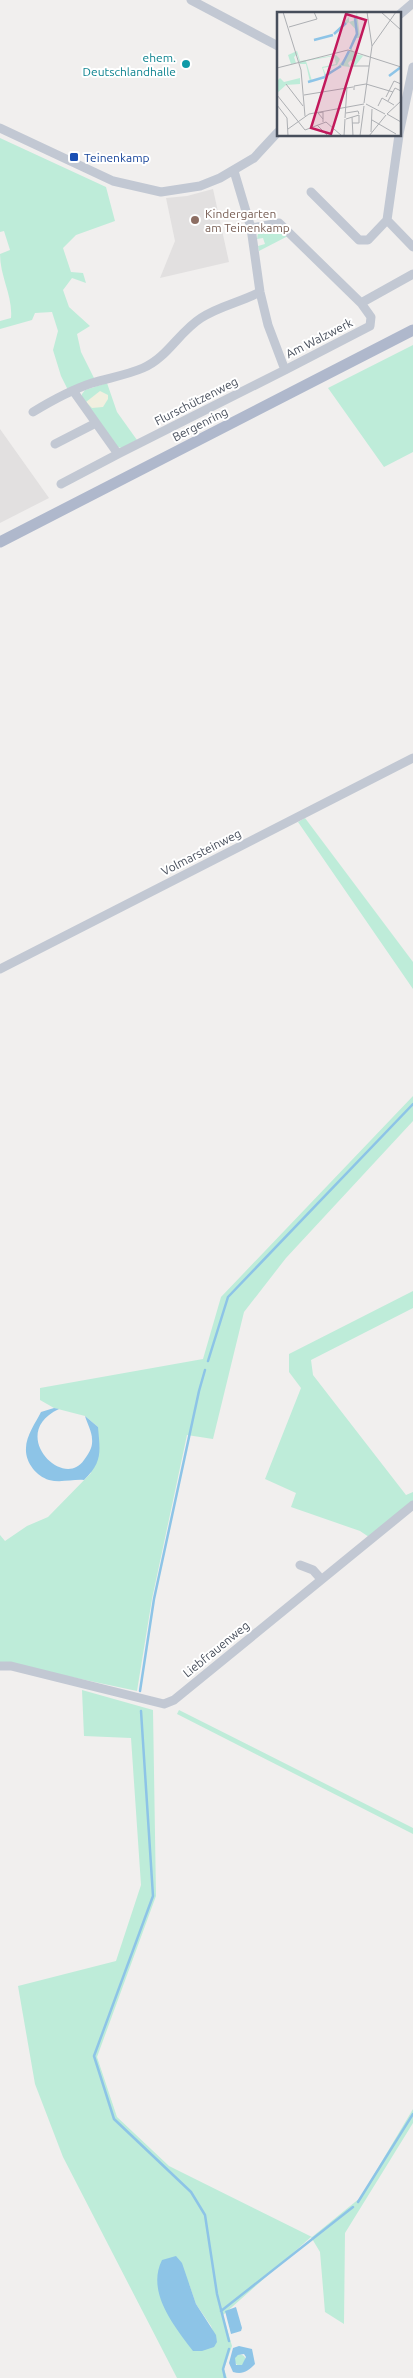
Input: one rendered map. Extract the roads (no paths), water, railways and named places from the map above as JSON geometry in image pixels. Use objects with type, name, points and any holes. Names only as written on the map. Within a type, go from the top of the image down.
[{"type":"main road","name":"Bergenring","points":[[0,542],[413,330]]},
{"type":"street","points":[[191,0],[277,45]]},
{"type":"street","points":[[400,15],[413,3]]},
{"type":"street","points":[[400,129],[413,67]]},
{"type":"street","points":[[0,128],[113,181],[161,192],[200,186],[234,171],[254,158],[277,133]]},
{"type":"street","points":[[311,192],[358,240],[368,240],[387,220],[399,136]]},
{"type":"street","name":"Am Walzwerk","points":[[234,171],[251,228],[260,292],[268,325],[285,370],[370,326],[371,317],[362,303],[278,223],[251,228]]},
{"type":"street","points":[[387,220],[413,247]]},
{"type":"street","points":[[362,303],[413,274]]},
{"type":"street","points":[[33,412],[54,400],[90,384],[144,368],[164,353],[180,334],[200,318],[260,292]]},
{"type":"street","name":"Flurschützenweg","points":[[61,484],[285,370]]},
{"type":"street","points":[[74,392],[94,424],[118,454]]},
{"type":"street","points":[[55,444],[94,424]]},
{"type":"street","name":"Volmarsteinweg","points":[[0,969],[413,758]]},
{"type":"street","name":"Liebfrauenweg","points":[[0,1666],[11,1666],[164,1704],[174,1700],[413,1505]]},
{"type":"street","points":[[300,1565],[313,1570],[321,1579]]},
{"type":"water","points":[[54,1408],[59,1409],[44,1419],[38,1431],[39,1444],[44,1455],[53,1464],[64,1468],[75,1468],[84,1460],[92,1445],[92,1436],[85,1416],[98,1427],[99,1456],[94,1468],[84,1480],[49,1480],[36,1472],[29,1463],[26,1443],[29,1434],[41,1412]]},
{"type":"water","points":[[176,2256],[182,2263],[196,2304],[216,2335],[217,2342],[214,2347],[202,2351],[193,2351],[164,2308],[157,2284],[158,2272],[162,2260]]},
{"type":"water","points":[[236,2307],[242,2328],[241,2331],[231,2334],[225,2311]]},
{"type":"water","points":[[239,2346],[252,2349],[255,2364],[245,2372],[233,2372],[229,2363],[233,2348]],"holes":[[[244,2354],[246,2357],[242,2365],[236,2365],[235,2358],[238,2355]]]},
{"type":"waterway","points":[[208,1361],[228,1297],[413,1104]]},
{"type":"waterway","points":[[140,1691],[154,1599],[205,1370]]},
{"type":"waterway","points":[[141,1711],[153,1896],[94,2056],[114,2119],[191,2192],[205,2215],[217,2294],[229,2341]]},
{"type":"waterway","points":[[358,2202],[413,2114]]},
{"type":"waterway","points":[[221,2311],[353,2207]]},
{"type":"waterway","points":[[225,2378],[223,2369],[229,2349]]},
{"type":"place","name":"ehem. Deutschlandhalle","points":[[186,64]]},
{"type":"place","name":"Teinenkamp","points":[[74,157]]},
{"type":"place","name":"Kindergarten am Teinenkamp","points":[[195,220]]}]
